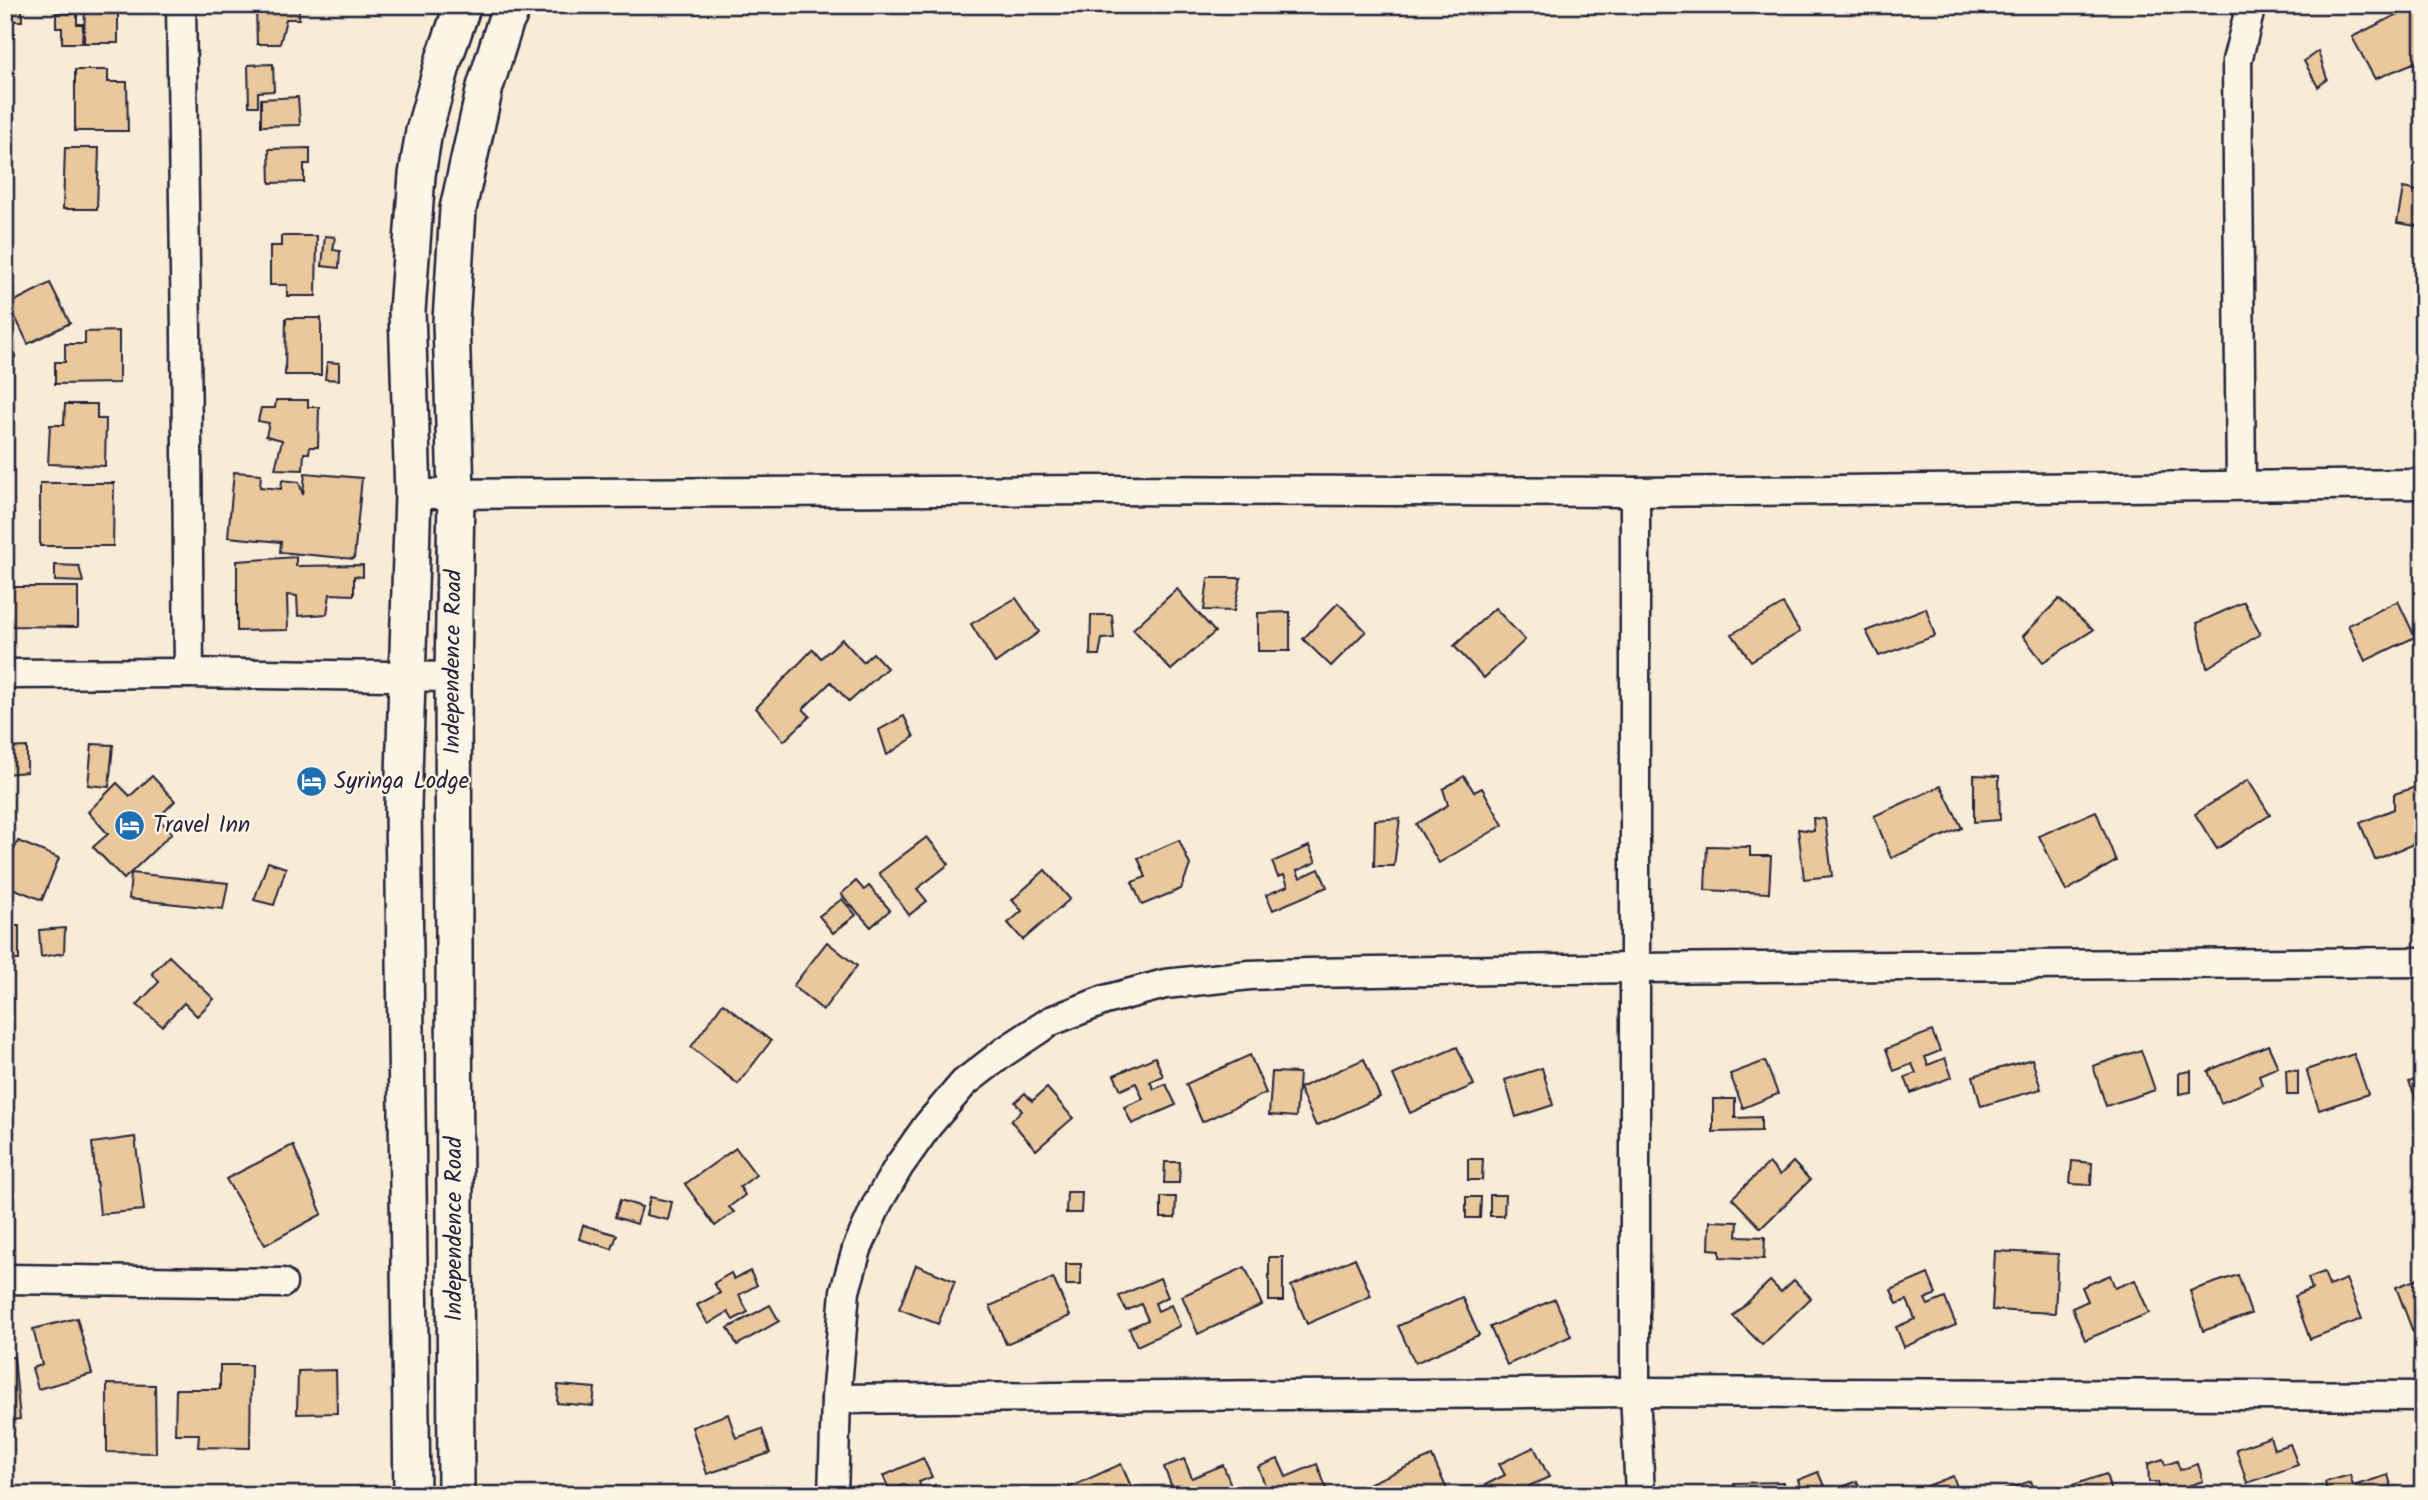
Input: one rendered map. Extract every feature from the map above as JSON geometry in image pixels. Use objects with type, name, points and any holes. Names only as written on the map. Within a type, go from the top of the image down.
[{"type":"main road","name":"Independence Road","points":[[412,1495],[402,806],[413,494],[407,311],[417,175],[424,131],[463,5]]},
{"type":"main road","name":"Independence Road","points":[[456,1495],[453,677],[456,494],[451,321],[458,209],[485,87],[505,23],[514,5]]},
{"type":"street","points":[[181,5],[189,673]]},
{"type":"street","points":[[2241,485],[2238,61],[2250,5]]},
{"type":"street","points":[[413,494],[1074,490],[1635,492],[2423,484]]},
{"type":"street","points":[[1635,492],[1635,1392],[1640,1495]]},
{"type":"street","points":[[5,674],[189,673],[453,677]]},
{"type":"street","points":[[833,1495],[836,1399],[845,1292],[857,1249],[878,1202],[928,1125],[964,1083],[1051,1021],[1105,1000],[1165,984],[1250,975],[1633,968],[2423,962]]},
{"type":"street","points":[[5,1279],[282,1283]]},
{"type":"street","points":[[836,1399],[1635,1392],[2423,1396]]},
{"type":"building","points":[[5,5],[22,5],[22,21],[5,21]]},
{"type":"building","points":[[85,5],[118,5],[118,43],[84,43]]},
{"type":"building","points":[[266,5],[299,5],[299,19],[286,19],[280,44],[257,44],[256,8],[266,8]]},
{"type":"building","points":[[2416,5],[2423,5],[2423,59],[2375,79],[2352,37]]},
{"type":"building","points":[[56,13],[77,13],[77,24],[83,24],[82,43],[62,43],[62,28],[56,28]]},
{"type":"building","points":[[2318,51],[2327,79],[2318,87],[2304,61]]},
{"type":"building","points":[[273,64],[274,91],[258,92],[258,106],[249,106],[248,65]]},
{"type":"building","points":[[75,70],[108,70],[108,82],[127,82],[128,131],[75,131]]},
{"type":"building","points":[[298,97],[300,125],[261,126],[261,99]]},
{"type":"building","points":[[65,148],[99,148],[97,209],[63,209]]},
{"type":"building","points":[[310,148],[310,164],[304,164],[304,182],[270,183],[269,149]]},
{"type":"building","points":[[2403,188],[2423,192],[2423,227],[2397,223]]},
{"type":"building","points":[[281,236],[317,236],[316,296],[287,296],[287,285],[270,285],[270,246],[281,246]]},
{"type":"building","points":[[325,236],[335,237],[333,250],[340,251],[339,268],[322,266]]},
{"type":"building","points":[[50,283],[70,323],[28,344],[9,304]]},
{"type":"building","points":[[286,318],[321,318],[321,375],[285,375]]},
{"type":"building","points":[[119,331],[119,383],[55,384],[55,362],[65,362],[65,344],[85,344],[85,332]]},
{"type":"building","points":[[5,343],[15,343],[15,357],[5,357]]},
{"type":"building","points":[[327,362],[339,363],[339,380],[325,379]]},
{"type":"building","points":[[276,400],[308,400],[308,407],[319,407],[318,447],[310,447],[309,453],[304,453],[303,470],[275,469],[282,440],[266,436],[269,423],[258,421],[261,408],[275,408]]},
{"type":"building","points":[[65,404],[97,404],[97,419],[106,419],[105,466],[48,464],[50,425],[64,425]]},
{"type":"building","points":[[234,472],[261,474],[260,487],[281,489],[282,480],[299,482],[303,495],[305,473],[362,478],[354,559],[280,552],[281,542],[228,537]]},
{"type":"building","points":[[40,483],[114,483],[113,546],[40,546]]},
{"type":"building","points":[[296,557],[296,566],[363,565],[363,577],[354,576],[354,595],[330,594],[327,614],[298,616],[297,596],[287,595],[288,630],[237,631],[237,561]]},
{"type":"building","points":[[55,565],[79,566],[83,582],[55,581]]},
{"type":"building","points":[[1208,578],[1241,578],[1234,611],[1204,610]]},
{"type":"building","points":[[10,587],[78,587],[78,627],[9,626]]},
{"type":"building","points":[[1177,589],[1215,632],[1171,670],[1133,629]]},
{"type":"building","points":[[1016,598],[1039,632],[995,663],[971,624]]},
{"type":"building","points":[[2059,599],[2093,630],[2043,662],[2023,636]]},
{"type":"building","points":[[2398,601],[2415,637],[2365,661],[2348,625]]},
{"type":"building","points":[[2244,602],[2260,634],[2207,668],[2197,623]]},
{"type":"building","points":[[1338,603],[1366,631],[1331,666],[1303,639]]},
{"type":"building","points":[[1783,604],[1800,632],[1751,661],[1732,634]]},
{"type":"building","points":[[1495,608],[1525,640],[1484,678],[1454,646]]},
{"type":"building","points":[[1926,608],[1935,636],[1879,656],[1866,631]]},
{"type":"building","points":[[1290,612],[1290,651],[1258,651],[1258,613]]},
{"type":"building","points":[[1091,615],[1112,615],[1114,638],[1102,639],[1099,655],[1090,655]]},
{"type":"building","points":[[842,639],[863,662],[873,653],[887,668],[849,702],[831,682],[803,709],[810,716],[784,741],[756,708],[813,649],[821,658]]},
{"type":"building","points":[[904,716],[914,737],[887,755],[879,730]]},
{"type":"building","points":[[92,744],[113,745],[109,787],[88,785]]},
{"type":"building","points":[[27,747],[27,772],[5,774],[5,748]]},
{"type":"building","points":[[1974,775],[1999,776],[2000,820],[1974,822]]},
{"type":"building","points":[[152,776],[175,801],[158,818],[172,833],[124,879],[93,847],[108,834],[88,812],[117,783],[130,796]]},
{"type":"building","points":[[1464,776],[1474,792],[1482,788],[1503,825],[1439,863],[1416,824],[1448,805],[1443,789]]},
{"type":"building","points":[[2248,780],[2270,815],[2217,849],[2195,814]]},
{"type":"building","points":[[1941,786],[1962,828],[1891,858],[1874,816]]},
{"type":"building","points":[[2419,786],[2423,796],[2423,840],[2375,860],[2360,823],[2394,809],[2394,794]]},
{"type":"building","points":[[2096,811],[2116,861],[2066,891],[2039,836]]},
{"type":"building","points":[[1400,818],[1394,866],[1374,866],[1375,820]]},
{"type":"building","points":[[1813,818],[1825,819],[1832,876],[1804,879],[1798,829],[1814,831]]},
{"type":"building","points":[[927,837],[949,864],[917,889],[927,901],[909,915],[879,873]]},
{"type":"building","points":[[1179,840],[1190,865],[1181,889],[1142,905],[1132,882],[1146,877],[1138,858]]},
{"type":"building","points":[[18,841],[59,858],[42,900],[5,885],[5,869]]},
{"type":"building","points":[[1309,846],[1316,862],[1297,871],[1300,878],[1319,869],[1327,887],[1273,910],[1266,895],[1288,886],[1284,875],[1278,877],[1272,862]]},
{"type":"building","points":[[1707,846],[1750,847],[1750,856],[1771,856],[1769,893],[1705,890]]},
{"type":"building","points":[[268,862],[286,868],[274,905],[254,900]]},
{"type":"building","points":[[1045,870],[1070,899],[1023,940],[1008,923],[1022,911],[1012,900]]},
{"type":"building","points":[[131,873],[228,883],[223,909],[129,899]]},
{"type":"building","points":[[856,881],[864,890],[869,886],[890,910],[871,927],[841,894]]},
{"type":"building","points":[[842,899],[856,915],[833,933],[819,916]]},
{"type":"building","points":[[5,926],[19,926],[19,960],[5,960]]},
{"type":"building","points":[[65,928],[64,953],[41,957],[39,930]]},
{"type":"building","points":[[827,942],[857,966],[823,1010],[793,986]]},
{"type":"building","points":[[169,956],[214,999],[197,1016],[184,1003],[162,1026],[137,1005],[159,982],[152,973]]},
{"type":"building","points":[[723,1003],[771,1041],[738,1084],[691,1047]]},
{"type":"building","points":[[5,1011],[11,1011],[10,1033],[5,1034]]},
{"type":"building","points":[[1932,1031],[1940,1051],[1925,1057],[1928,1065],[1945,1058],[1952,1077],[1911,1093],[1905,1077],[1916,1073],[1912,1064],[1894,1071],[1886,1049]]},
{"type":"building","points":[[2268,1045],[2278,1067],[2259,1075],[2262,1085],[2221,1103],[2208,1071]]},
{"type":"building","points":[[1457,1047],[1474,1085],[1410,1113],[1393,1075]]},
{"type":"building","points":[[5,1049],[9,1049],[8,1079],[5,1079]]},
{"type":"building","points":[[2141,1050],[2155,1090],[2106,1106],[2093,1066]]},
{"type":"building","points":[[2354,1054],[2368,1094],[2319,1110],[2306,1070]]},
{"type":"building","points":[[1250,1055],[1266,1093],[1202,1122],[1186,1084]]},
{"type":"building","points":[[1155,1057],[1163,1076],[1150,1082],[1154,1089],[1166,1084],[1176,1105],[1132,1124],[1124,1107],[1143,1099],[1136,1083],[1121,1090],[1114,1075]]},
{"type":"building","points":[[1364,1059],[1380,1097],[1316,1126],[1299,1088]]},
{"type":"building","points":[[2032,1059],[2041,1089],[1981,1106],[1973,1076]]},
{"type":"building","points":[[1765,1061],[1778,1094],[1743,1108],[1730,1074]]},
{"type":"building","points":[[1542,1068],[1553,1105],[1516,1117],[1505,1080]]},
{"type":"building","points":[[2286,1070],[2298,1071],[2298,1095],[2287,1095]]},
{"type":"building","points":[[2191,1071],[2191,1092],[2179,1094],[2179,1073]]},
{"type":"building","points":[[1272,1072],[1299,1073],[1296,1117],[1269,1115]]},
{"type":"building","points":[[2423,1076],[2423,1115],[2409,1082]]},
{"type":"building","points":[[1047,1088],[1073,1118],[1036,1150],[1011,1121],[1022,1111],[1015,1102],[1025,1093],[1032,1101]]},
{"type":"building","points":[[1713,1099],[1735,1099],[1735,1118],[1761,1117],[1761,1131],[1713,1132]]},
{"type":"building","points":[[135,1137],[144,1210],[100,1214],[92,1143]]},
{"type":"building","points":[[293,1145],[322,1214],[265,1245],[226,1179]]},
{"type":"building","points":[[736,1148],[756,1175],[740,1187],[745,1195],[729,1207],[734,1212],[715,1226],[685,1184]]},
{"type":"building","points":[[1468,1159],[1483,1159],[1482,1180],[1468,1180]]},
{"type":"building","points":[[2072,1161],[2092,1163],[2091,1185],[2070,1184]]},
{"type":"building","points":[[1165,1162],[1180,1162],[1179,1183],[1164,1183]]},
{"type":"building","points":[[1793,1162],[1810,1180],[1761,1228],[1732,1198],[1769,1163],[1780,1175]]},
{"type":"building","points":[[1067,1192],[1082,1192],[1081,1213],[1066,1213]]},
{"type":"building","points":[[1490,1195],[1505,1195],[1504,1216],[1490,1216]]},
{"type":"building","points":[[650,1197],[672,1202],[668,1220],[646,1215]]},
{"type":"building","points":[[1161,1197],[1176,1197],[1175,1218],[1161,1218]]},
{"type":"building","points":[[1466,1197],[1481,1197],[1480,1218],[1466,1218]]},
{"type":"building","points":[[620,1200],[642,1207],[637,1224],[615,1217]]},
{"type":"building","points":[[1710,1221],[1738,1222],[1737,1236],[1765,1237],[1764,1259],[1720,1257],[1720,1250],[1709,1249]]},
{"type":"building","points":[[583,1225],[617,1235],[612,1249],[579,1239]]},
{"type":"building","points":[[1995,1251],[2058,1254],[2055,1313],[1992,1310]]},
{"type":"building","points":[[1269,1257],[1283,1257],[1283,1301],[1269,1301]]},
{"type":"building","points":[[1355,1258],[1371,1296],[1307,1324],[1291,1286]]},
{"type":"building","points":[[1066,1264],[1081,1264],[1081,1285],[1066,1285]]},
{"type":"building","points":[[916,1265],[955,1281],[938,1324],[899,1309]]},
{"type":"building","points":[[1245,1267],[1262,1305],[1198,1334],[1182,1296]]},
{"type":"building","points":[[750,1271],[757,1285],[739,1295],[748,1312],[733,1320],[728,1312],[708,1324],[697,1305],[720,1293],[714,1283],[731,1273],[734,1279]]},
{"type":"building","points":[[2324,1272],[2329,1286],[2346,1279],[2362,1319],[2310,1339],[2294,1296],[2312,1289],[2308,1278]]},
{"type":"building","points":[[1928,1274],[1936,1294],[1925,1299],[1928,1305],[1945,1298],[1956,1325],[1904,1347],[1896,1327],[1915,1319],[1907,1300],[1897,1304],[1891,1290]]},
{"type":"building","points":[[2110,1275],[2115,1288],[2135,1280],[2149,1313],[2085,1340],[2072,1308],[2088,1301],[2082,1287]]},
{"type":"building","points":[[2238,1275],[2251,1314],[2203,1331],[2190,1291]]},
{"type":"building","points":[[2423,1277],[2423,1329],[2413,1332],[2396,1287]]},
{"type":"building","points":[[1053,1278],[1070,1316],[1006,1344],[990,1306]]},
{"type":"building","points":[[1160,1278],[1168,1297],[1155,1303],[1158,1311],[1171,1305],[1180,1326],[1137,1346],[1129,1328],[1148,1320],[1141,1304],[1126,1311],[1119,1296]]},
{"type":"building","points":[[1794,1280],[1811,1298],[1762,1345],[1733,1316],[1770,1281],[1781,1292]]},
{"type":"building","points":[[1462,1297],[1479,1335],[1415,1363],[1398,1326]]},
{"type":"building","points":[[1555,1299],[1571,1336],[1507,1365],[1490,1327]]},
{"type":"building","points":[[770,1305],[779,1321],[737,1345],[728,1328]]},
{"type":"building","points":[[77,1318],[92,1374],[38,1389],[32,1368],[42,1365],[33,1329]]},
{"type":"building","points":[[14,1357],[20,1419],[5,1421],[5,1358]]},
{"type":"building","points":[[220,1365],[251,1365],[250,1448],[198,1447],[199,1434],[175,1434],[176,1389],[220,1389]]},
{"type":"building","points":[[336,1370],[337,1413],[297,1414],[298,1371]]},
{"type":"building","points":[[107,1384],[155,1385],[156,1453],[107,1452]]},
{"type":"building","points":[[558,1385],[595,1388],[593,1406],[557,1403]]},
{"type":"building","points":[[728,1414],[736,1438],[762,1429],[770,1453],[707,1474],[692,1427]]},
{"type":"building","points":[[2270,1437],[2274,1449],[2290,1444],[2298,1465],[2247,1483],[2236,1449]]},
{"type":"building","points":[[1534,1447],[1549,1477],[1529,1486],[1533,1495],[1518,1495],[1515,1489],[1503,1495],[1490,1495],[1485,1485],[1505,1475],[1499,1464]]},
{"type":"building","points":[[1432,1456],[1449,1494],[1373,1495],[1368,1484]]},
{"type":"building","points":[[923,1458],[932,1477],[919,1482],[922,1490],[935,1485],[940,1495],[910,1495],[905,1484],[890,1491],[883,1476]]},
{"type":"building","points":[[1184,1459],[1192,1478],[1223,1465],[1235,1495],[1175,1495],[1164,1467]]},
{"type":"building","points":[[1278,1459],[1286,1477],[1317,1464],[1329,1495],[1269,1495],[1258,1467]]},
{"type":"building","points":[[2163,1459],[2165,1465],[2177,1461],[2180,1470],[2198,1464],[2203,1481],[2159,1495],[2158,1482],[2149,1482],[2148,1464]]},
{"type":"building","points":[[1121,1464],[1135,1495],[1057,1493]]},
{"type":"building","points":[[1818,1472],[1827,1493],[1857,1481],[1863,1495],[1804,1495],[1798,1480]]},
{"type":"building","points":[[2106,1474],[2112,1495],[2059,1495],[2057,1490]]},
{"type":"building","points":[[2350,1475],[2353,1486],[2388,1475],[2394,1495],[2328,1495],[2325,1482]]},
{"type":"building","points":[[1953,1476],[1960,1495],[1904,1495]]},
{"type":"building","points":[[2031,1481],[2036,1495],[1990,1495]]},
{"type":"building","points":[[1783,1482],[1783,1495],[1734,1495],[1734,1483]]},
{"type":"building","points":[[1553,1486],[1558,1495],[1537,1495]]},
{"type":"place","name":"Syringa Lodge","points":[[311,782]]},
{"type":"place","name":"Travel Inn","points":[[130,826]]}]
